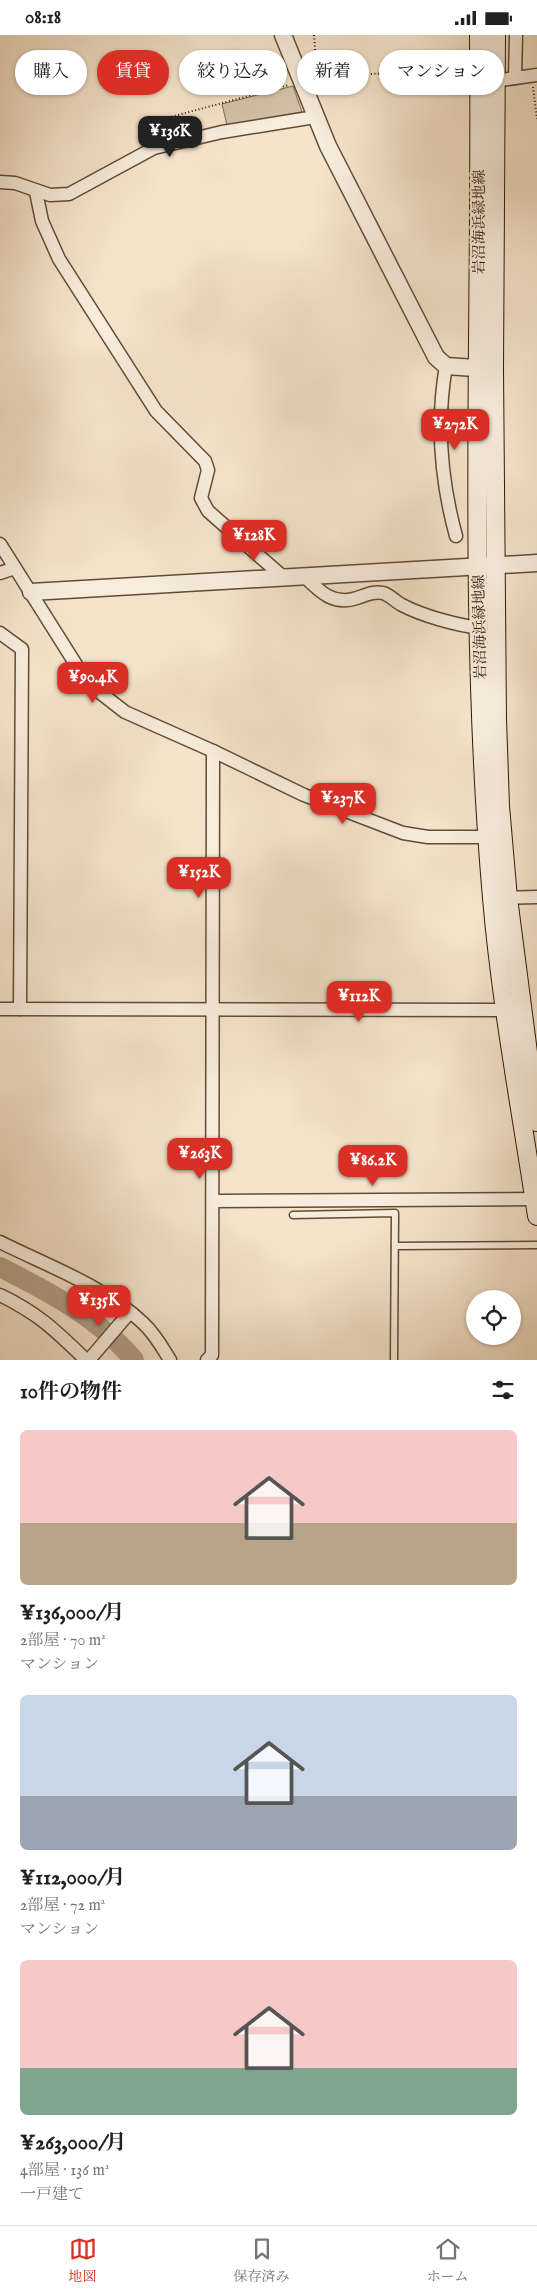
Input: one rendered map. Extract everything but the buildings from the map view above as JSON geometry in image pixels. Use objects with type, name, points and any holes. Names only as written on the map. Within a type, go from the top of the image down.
[{"type":"main road","name":"岩沼海浜緑地線","points":[[479,35],[481,50]]},
{"type":"main road","name":"岩沼海浜緑地線","points":[[492,50],[496,35]]},
{"type":"main road","name":"岩沼海浜緑地線","points":[[485,95],[486,369],[479,567],[480,711],[488,837],[533,1072],[537,1122]]},
{"type":"main road","name":"岩沼海浜緑地線","points":[[486,369],[497,566],[500,898],[506,1010],[536,1207]]},
{"type":"street","points":[[283,35],[294,58],[316,117],[436,357],[446,366],[486,369]]},
{"type":"street","points":[[515,78],[516,35]]},
{"type":"street","points":[[504,78],[534,76]]},
{"type":"street","points":[[0,182],[14,183],[36,192],[50,195],[69,194],[154,148],[222,132],[316,117]]},
{"type":"street","points":[[36,192],[42,221],[59,259],[156,411],[205,461],[208,470],[201,498],[208,511],[282,577]]},
{"type":"street","points":[[446,366],[440,461],[456,536]]},
{"type":"street","points":[[0,544],[80,671],[98,691],[126,712],[304,795],[403,833],[428,837],[488,837]]},
{"type":"street","points":[[31,592],[537,563]]},
{"type":"street","points":[[0,573],[15,568]]},
{"type":"street","points":[[304,576],[322,594],[334,599],[346,601],[368,593],[384,593],[403,605],[462,625],[480,628]]},
{"type":"street","points":[[0,633],[22,649],[20,1009]]},
{"type":"street","points":[[206,1360],[212,1355],[214,1201],[213,751]]},
{"type":"street","points":[[500,898],[537,897]]},
{"type":"street","points":[[0,1009],[506,1010]]},
{"type":"street","points":[[214,1201],[536,1207]]},
{"type":"street","points":[[0,1241],[112,1298],[156,1337],[170,1360]]},
{"type":"street","points":[[0,1295],[38,1315],[89,1359],[129,1313]]},
{"type":"lane","points":[[293,1215],[395,1213],[394,1360]]},
{"type":"lane","points":[[395,1245],[537,1245]]},
{"type":"path","points":[[314,35],[317,77],[379,77]]},
{"type":"path","points":[[534,76],[537,119]]},
{"type":"path","points":[[141,125],[296,83]]},
{"type":"shaded area","points":[[293,86],[302,112],[227,125],[222,104],[258,95],[287,95],[287,88]]},
{"type":"waterway","points":[[0,1267],[37,1286],[89,1318],[134,1360]]}]
